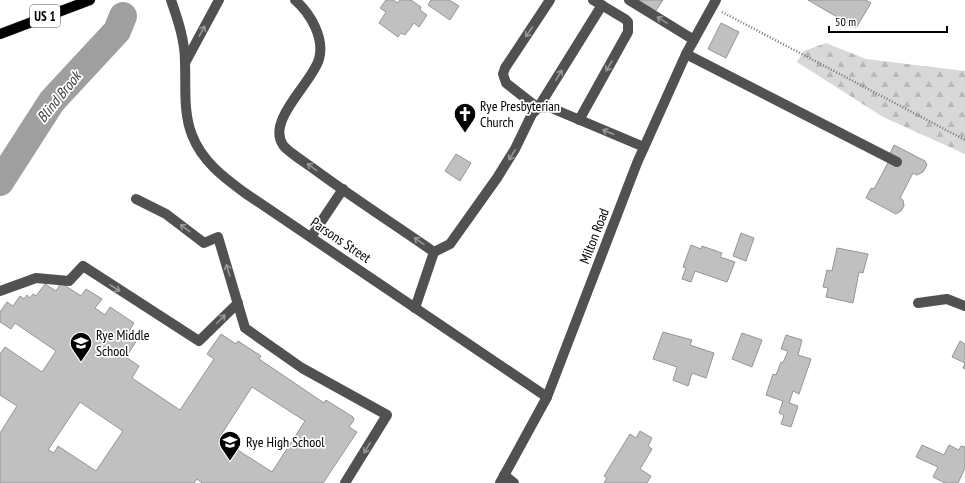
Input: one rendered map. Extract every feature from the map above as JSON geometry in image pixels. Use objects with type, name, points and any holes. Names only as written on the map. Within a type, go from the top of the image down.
[{"type":"main road","name":"US 1","points":[[0,34],[90,0]]},
{"type":"street","name":"Parsons Street","points":[[171,0],[180,24],[185,63],[184,89],[187,114],[192,134],[200,150],[212,166],[225,178],[547,397]]},
{"type":"street","name":"Parsons Street","points":[[185,63],[219,0]]},
{"type":"street","points":[[295,0],[313,21],[319,41],[320,58],[316,68],[288,109],[282,122],[280,135],[283,145],[343,189],[434,252]]},
{"type":"street","points":[[550,0],[505,68],[503,74],[506,83],[538,108],[549,107],[644,148]]},
{"type":"street","points":[[630,0],[694,40]]},
{"type":"street","points":[[415,308],[434,252],[450,244],[497,178],[515,149],[532,114],[538,108],[597,3],[628,22],[628,32],[579,120]]},
{"type":"street","name":"Milton Road","points":[[502,479],[547,397],[644,148],[686,54],[717,5]]},
{"type":"street","points":[[686,54],[897,162]]},
{"type":"street","points":[[311,237],[343,189]]},
{"type":"street","points":[[136,199],[166,214],[204,243],[218,237],[245,328],[302,368],[387,415],[345,483]]},
{"type":"street","points":[[0,291],[36,278],[69,281],[83,266],[199,341],[238,303]]},
{"type":"street","points":[[918,303],[946,299],[965,306]]},
{"type":"street","points":[[502,479],[514,483]]},
{"type":"path","points":[[717,5],[965,140]]},
{"type":"green space","points":[[826,43],[866,59],[965,71],[965,154],[883,117],[797,62],[804,51]]},
{"type":"building","points":[[386,0],[393,0],[398,3],[400,0],[411,0],[421,7],[420,10],[427,15],[419,27],[414,23],[405,35],[401,33],[398,37],[379,23],[386,12],[380,8]]},
{"type":"building","points":[[431,0],[449,0],[459,6],[450,20],[428,5]]},
{"type":"building","points":[[636,0],[663,0],[655,12]]},
{"type":"building","points":[[808,0],[866,0],[871,3],[856,28]]},
{"type":"building","points":[[721,23],[739,32],[726,58],[708,49]]},
{"type":"building","points":[[894,145],[925,161],[927,165],[923,172],[917,175],[913,173],[900,198],[903,200],[904,206],[901,211],[896,214],[866,198],[871,188],[874,189],[890,159],[888,158]]},
{"type":"building","points":[[456,154],[471,163],[460,181],[445,171]]},
{"type":"building","points":[[741,233],[754,238],[746,261],[733,256]]},
{"type":"building","points":[[691,245],[701,249],[702,246],[722,253],[720,257],[735,262],[727,282],[695,271],[691,282],[682,279],[686,268],[683,267]]},
{"type":"building","points":[[837,248],[868,254],[863,273],[859,272],[853,303],[826,297],[828,288],[823,287],[827,270],[832,271]]},
{"type":"building","points":[[61,283],[81,296],[86,289],[102,299],[95,308],[105,315],[110,307],[134,323],[129,331],[139,337],[126,357],[139,366],[132,378],[180,410],[214,359],[207,354],[221,334],[236,344],[238,341],[261,356],[259,359],[324,403],[326,400],[353,417],[354,420],[349,427],[357,432],[323,483],[202,483],[197,479],[194,483],[0,483],[0,433],[17,406],[0,395],[0,354],[5,347],[42,372],[56,351],[15,323],[11,329],[0,322],[0,312],[7,302],[13,306],[20,296],[24,299],[27,295],[30,298],[33,294],[36,296],[45,284],[56,291]],"holes":[[[252,387],[305,421],[272,472],[219,438]],[[80,402],[123,431],[96,471],[58,446],[54,453],[48,450]]]},
{"type":"building","points":[[663,332],[692,340],[690,345],[714,353],[706,378],[692,373],[688,386],[673,380],[677,367],[653,359]]},
{"type":"building","points":[[742,333],[762,340],[752,367],[732,359]]},
{"type":"building","points":[[786,335],[802,340],[798,355],[811,359],[799,394],[793,391],[789,403],[798,406],[791,427],[781,424],[784,415],[779,413],[783,401],[766,395],[773,374],[776,375],[781,362],[783,363],[788,351],[781,349]]},
{"type":"building","points":[[960,341],[965,344],[965,363],[952,357]]},
{"type":"building","points":[[640,431],[652,438],[648,446],[652,449],[640,469],[651,476],[647,483],[604,483],[607,478],[604,476],[630,434],[636,438]]},
{"type":"building","points":[[922,445],[944,455],[949,445],[959,450],[961,446],[965,447],[965,468],[958,483],[945,483],[933,477],[938,467],[916,457]]},
{"type":"waterway","name":"Blind Brook","points":[[0,182],[52,101],[117,31],[123,16]]},
{"type":"place","name":"Rye Presbyterian Church","points":[[465,134]]},
{"type":"place","name":"Rye Middle School","points":[[81,362]]},
{"type":"place","name":"Rye High School","points":[[230,462]]}]
